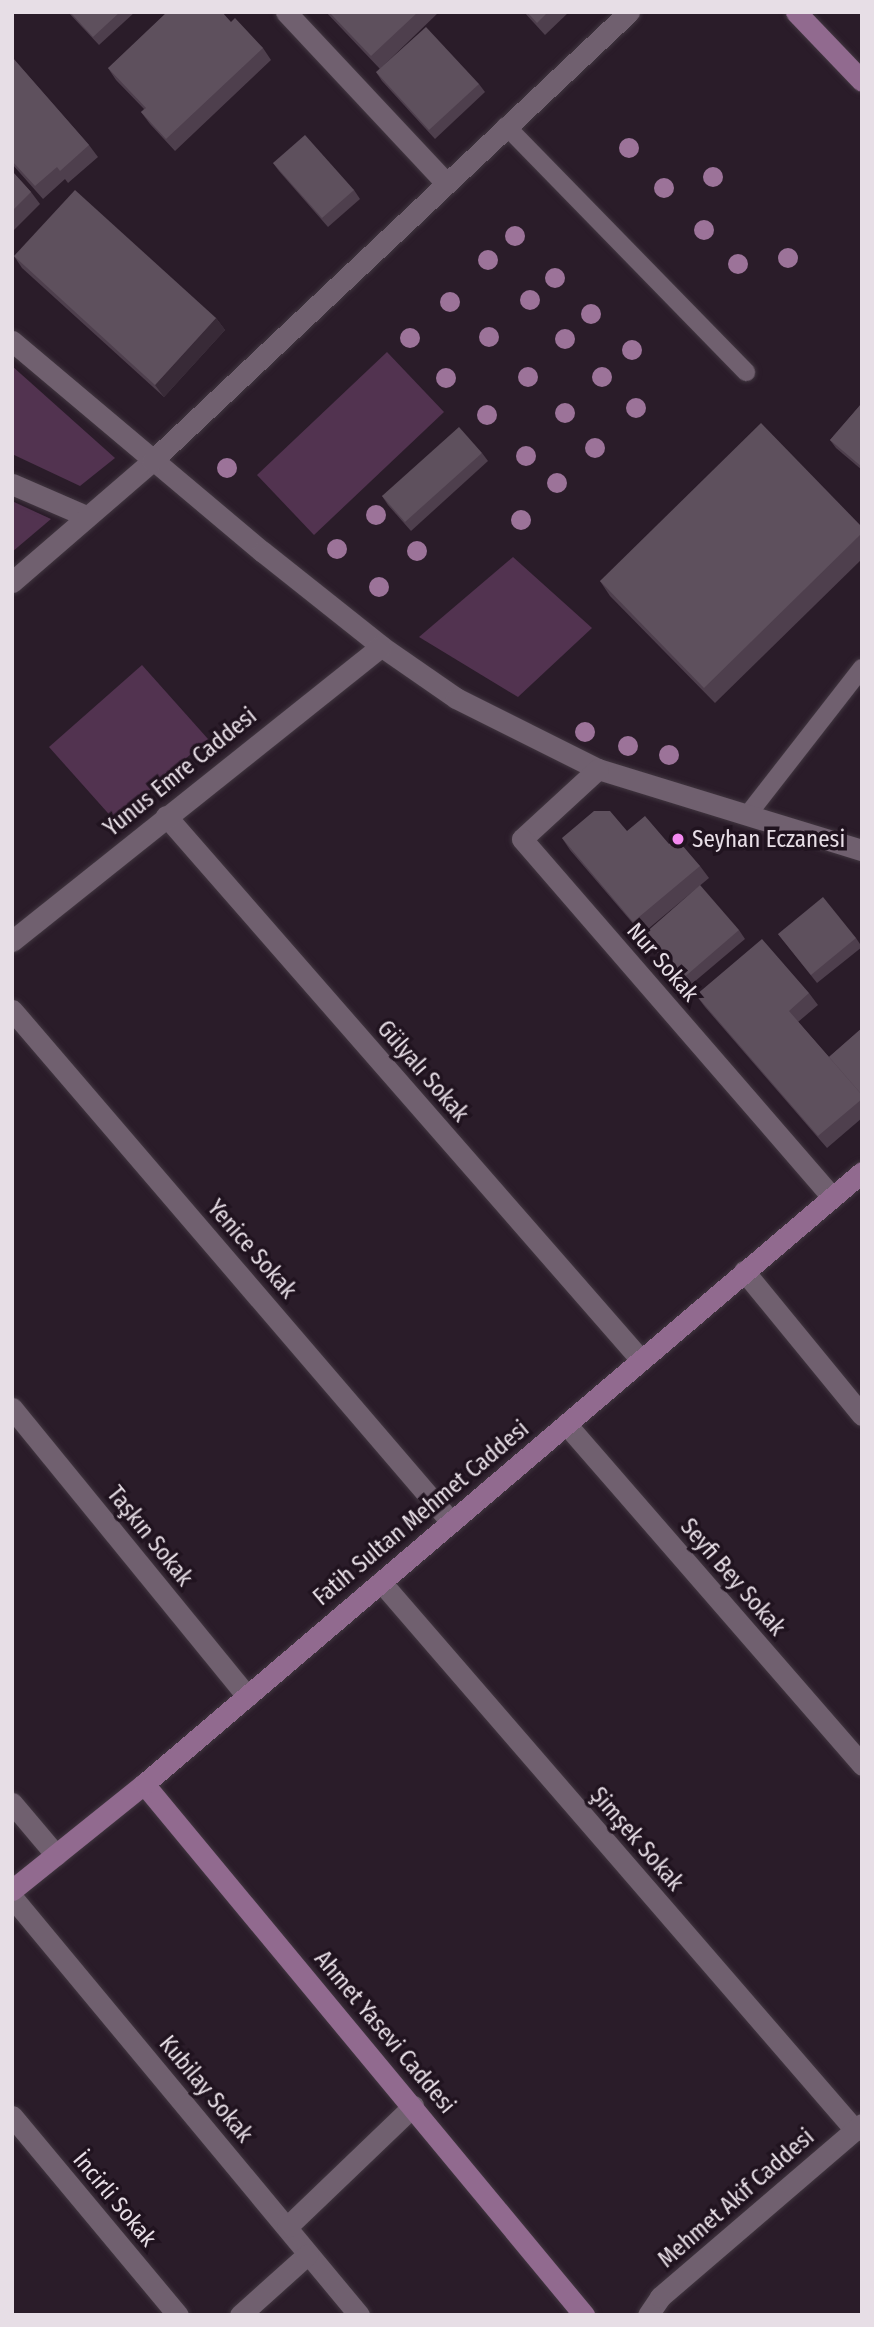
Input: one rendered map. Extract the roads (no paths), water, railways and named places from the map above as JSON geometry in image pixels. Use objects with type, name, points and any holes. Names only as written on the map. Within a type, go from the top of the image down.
[{"type":"street","points":[[286,12],[446,183]]},
{"type":"street","points":[[12,582],[152,461],[629,12]]},
{"type":"street","points":[[796,12],[862,81]]},
{"type":"street","points":[[12,341],[152,461],[381,646],[456,698],[519,732],[598,769],[749,813],[862,850]]},
{"type":"street","points":[[12,484],[86,516]]},
{"type":"street","name":"Yunus Emre Caddesi","points":[[12,941],[381,646]]},
{"type":"street","name":"Nur Sokak","points":[[598,769],[522,839],[832,1197]]},
{"type":"street","name":"Gülyalı Sokak","points":[[166,816],[641,1360]]},
{"type":"street","name":"Yenice Sokak","points":[[12,1010],[451,1522]]},
{"type":"street","name":"Fatih Sultan Mehmet Caddesi","points":[[12,1890],[144,1784],[862,1172]]},
{"type":"street","points":[[744,1271],[862,1415]]},
{"type":"street","name":"Taşkın Sokak","points":[[12,1408],[247,1696]]},
{"type":"street","name":"Seyfi Bey Sokak","points":[[566,1424],[862,1765]]},
{"type":"street","name":"Şimşek Sokak","points":[[381,1582],[858,2127]]},
{"type":"street","name":"Ahmet Yasevi Caddesi","points":[[144,1784],[584,2315]]},
{"type":"street","points":[[12,1803],[56,1855]]},
{"type":"street","name":"Kubilay Sokak","points":[[12,1897],[359,2315]]},
{"type":"street","points":[[287,2227],[413,2106]]},
{"type":"street","name":"İncirli Sokak","points":[[12,2116],[178,2315]]},
{"type":"street","name":"Mehmet Akif Caddesi","points":[[648,2315],[660,2297],[858,2127]]},
{"type":"street","points":[[240,2315],[309,2254]]},
{"type":"lane","points":[[506,126],[746,372]]},
{"type":"lane","points":[[749,813],[862,668]]},
{"type":"place","name":"Seyhan Eczanesi","points":[[678,839]]}]
